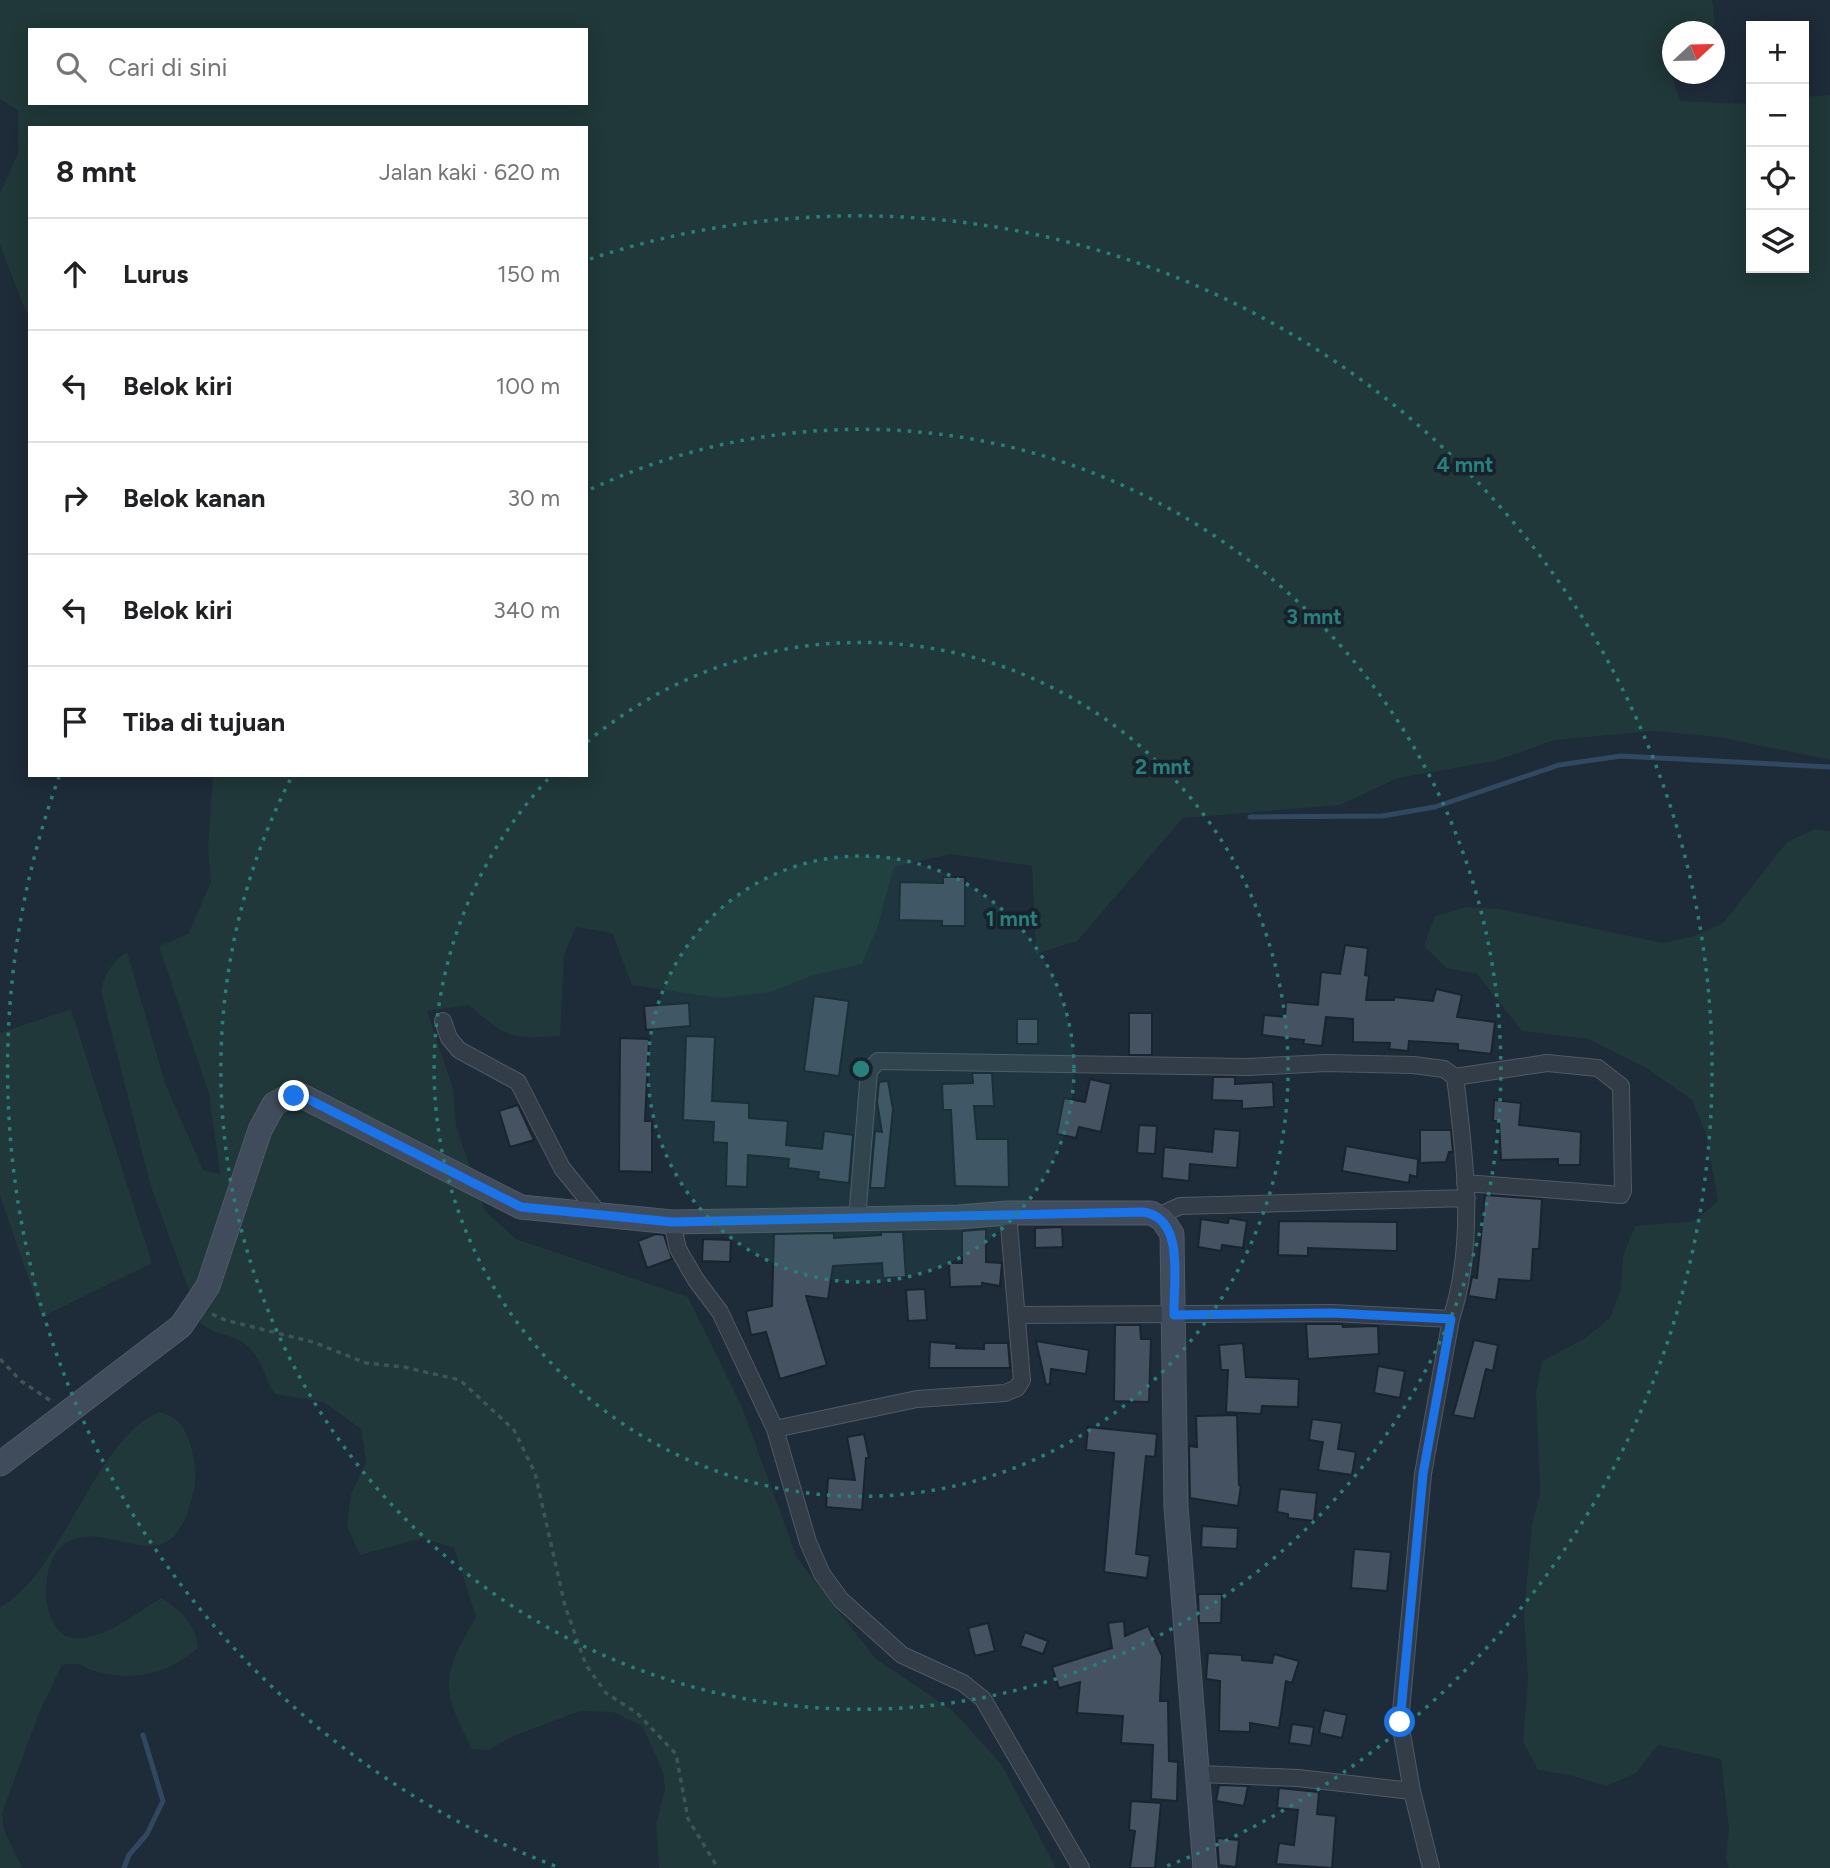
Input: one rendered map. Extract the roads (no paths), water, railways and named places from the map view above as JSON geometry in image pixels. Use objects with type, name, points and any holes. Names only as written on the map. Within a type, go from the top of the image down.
[{"type":"main road","points":[[0,1464],[181,1326],[197,1306],[208,1286],[260,1130],[274,1104],[287,1097],[302,1096],[516,1205],[672,1222],[1143,1212],[1162,1219],[1172,1234],[1176,1507],[1205,1868]]},
{"type":"street","points":[[443,1021],[449,1038],[459,1051],[518,1082],[562,1168],[600,1215]]},
{"type":"street","points":[[857,1219],[869,1071],[878,1061],[1248,1067],[1325,1063],[1413,1065],[1444,1069],[1455,1077],[1547,1063],[1598,1068],[1621,1086],[1621,1195],[1466,1191],[1180,1206],[1167,1212],[1162,1219]]},
{"type":"street","points":[[1431,1868],[1412,1791],[1400,1722],[1423,1474],[1451,1319],[1459,1296],[1466,1191],[1455,1077]]},
{"type":"street","points":[[775,1429],[917,1399],[1011,1391],[1022,1380],[1008,1213]]},
{"type":"street","points":[[672,1222],[678,1249],[720,1312],[775,1429],[808,1542],[822,1574],[841,1600],[901,1656],[963,1683],[983,1699],[1081,1868]]},
{"type":"street","points":[[1017,1315],[1332,1313],[1451,1319]]},
{"type":"street","points":[[1199,1773],[1297,1778],[1412,1791]]},
{"type":"waterway","points":[[1250,817],[1382,816],[1435,807],[1559,765],[1621,756],[1830,767]]},
{"type":"waterway","points":[[124,1868],[129,1855],[147,1834],[163,1801],[143,1735]]}]
